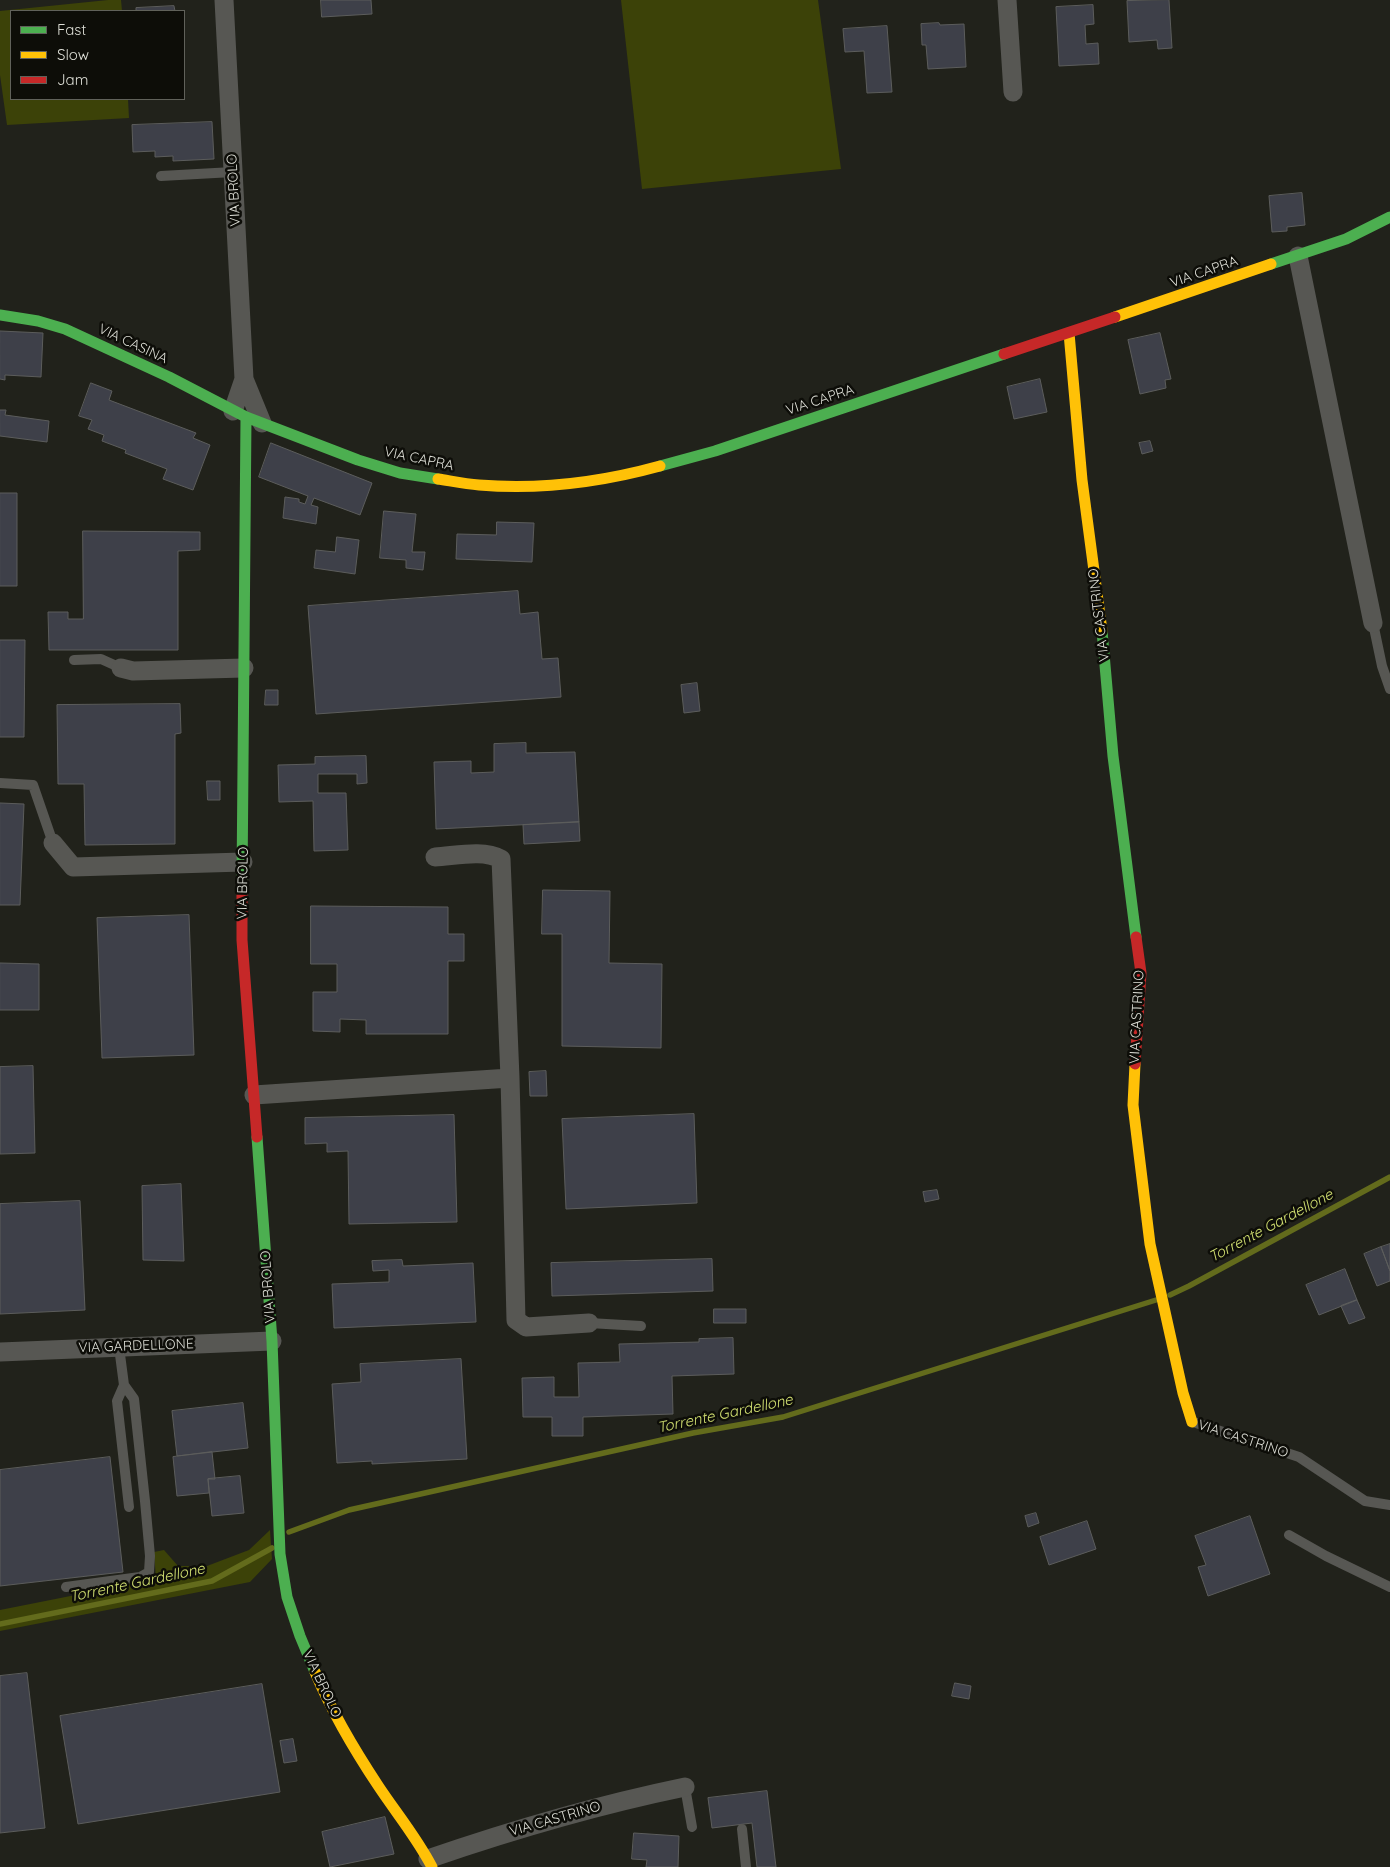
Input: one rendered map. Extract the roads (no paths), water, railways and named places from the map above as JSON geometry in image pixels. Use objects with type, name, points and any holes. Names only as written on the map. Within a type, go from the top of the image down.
[{"type":"street","name":"VIA BROLO","points":[[224,0],[247,417],[242,940],[272,1341],[280,1554],[287,1597],[300,1636],[320,1684],[349,1738],[379,1787],[422,1847],[430,1863]]},
{"type":"street","points":[[1007,0],[1013,92]]},
{"type":"street","name":"VIA CAPRA","points":[[247,417],[358,460],[400,473],[479,485],[522,486],[576,483],[611,478],[715,451],[1069,333],[1346,239],[1390,217]]},
{"type":"street","points":[[1298,256],[1373,623]]},
{"type":"street","name":"VIA CASINA","points":[[0,315],[38,321],[65,329],[169,377],[247,417]]},
{"type":"street","name":"VIA CASTRINO","points":[[1069,333],[1082,480],[1101,616],[1113,756],[1141,973],[1136,1038],[1134,1114],[1150,1244],[1183,1393],[1192,1422]]},
{"type":"street","name":"VIA BROLO","points":[[244,379],[247,417]]},
{"type":"street","points":[[121,668],[133,671],[244,668]]},
{"type":"street","points":[[53,843],[73,867],[243,862]]},
{"type":"street","points":[[435,857],[480,854],[494,855],[501,859],[510,1078],[516,1320],[526,1327],[589,1323]]},
{"type":"street","points":[[254,1095],[510,1078]]},
{"type":"street","name":"VIA GARDELLONE","points":[[0,1352],[272,1341]]},
{"type":"street","name":"VIA CASTRINO","points":[[430,1863],[527,1826],[623,1800],[685,1787]]},
{"type":"lane","points":[[161,176],[233,172]]},
{"type":"lane","points":[[1373,623],[1382,666],[1390,690]]},
{"type":"lane","points":[[74,660],[101,659],[121,668]]},
{"type":"lane","points":[[0,783],[34,785],[53,843]]},
{"type":"lane","points":[[589,1323],[642,1326]]},
{"type":"lane","points":[[66,1587],[140,1578],[149,1572],[150,1556],[134,1400],[124,1385],[119,1347]]},
{"type":"lane","points":[[124,1385],[117,1401],[129,1507]]},
{"type":"lane","name":"VIA CASTRINO","points":[[1192,1422],[1299,1457],[1366,1500],[1390,1505]]},
{"type":"lane","points":[[1289,1535],[1386,1586]]},
{"type":"lane","points":[[685,1787],[692,1828]]},
{"type":"lane","points":[[742,1829],[746,1867]]},
{"type":"waterway","name":"Torrente Gardellone","points":[[1170,1295],[1390,1177]]},
{"type":"waterway","name":"Torrente Gardellone","points":[[289,1532],[349,1510],[693,1433],[783,1417],[1156,1300]]},
{"type":"waterway","name":"Torrente Gardellone","points":[[0,1624],[212,1581],[272,1548]]}]
